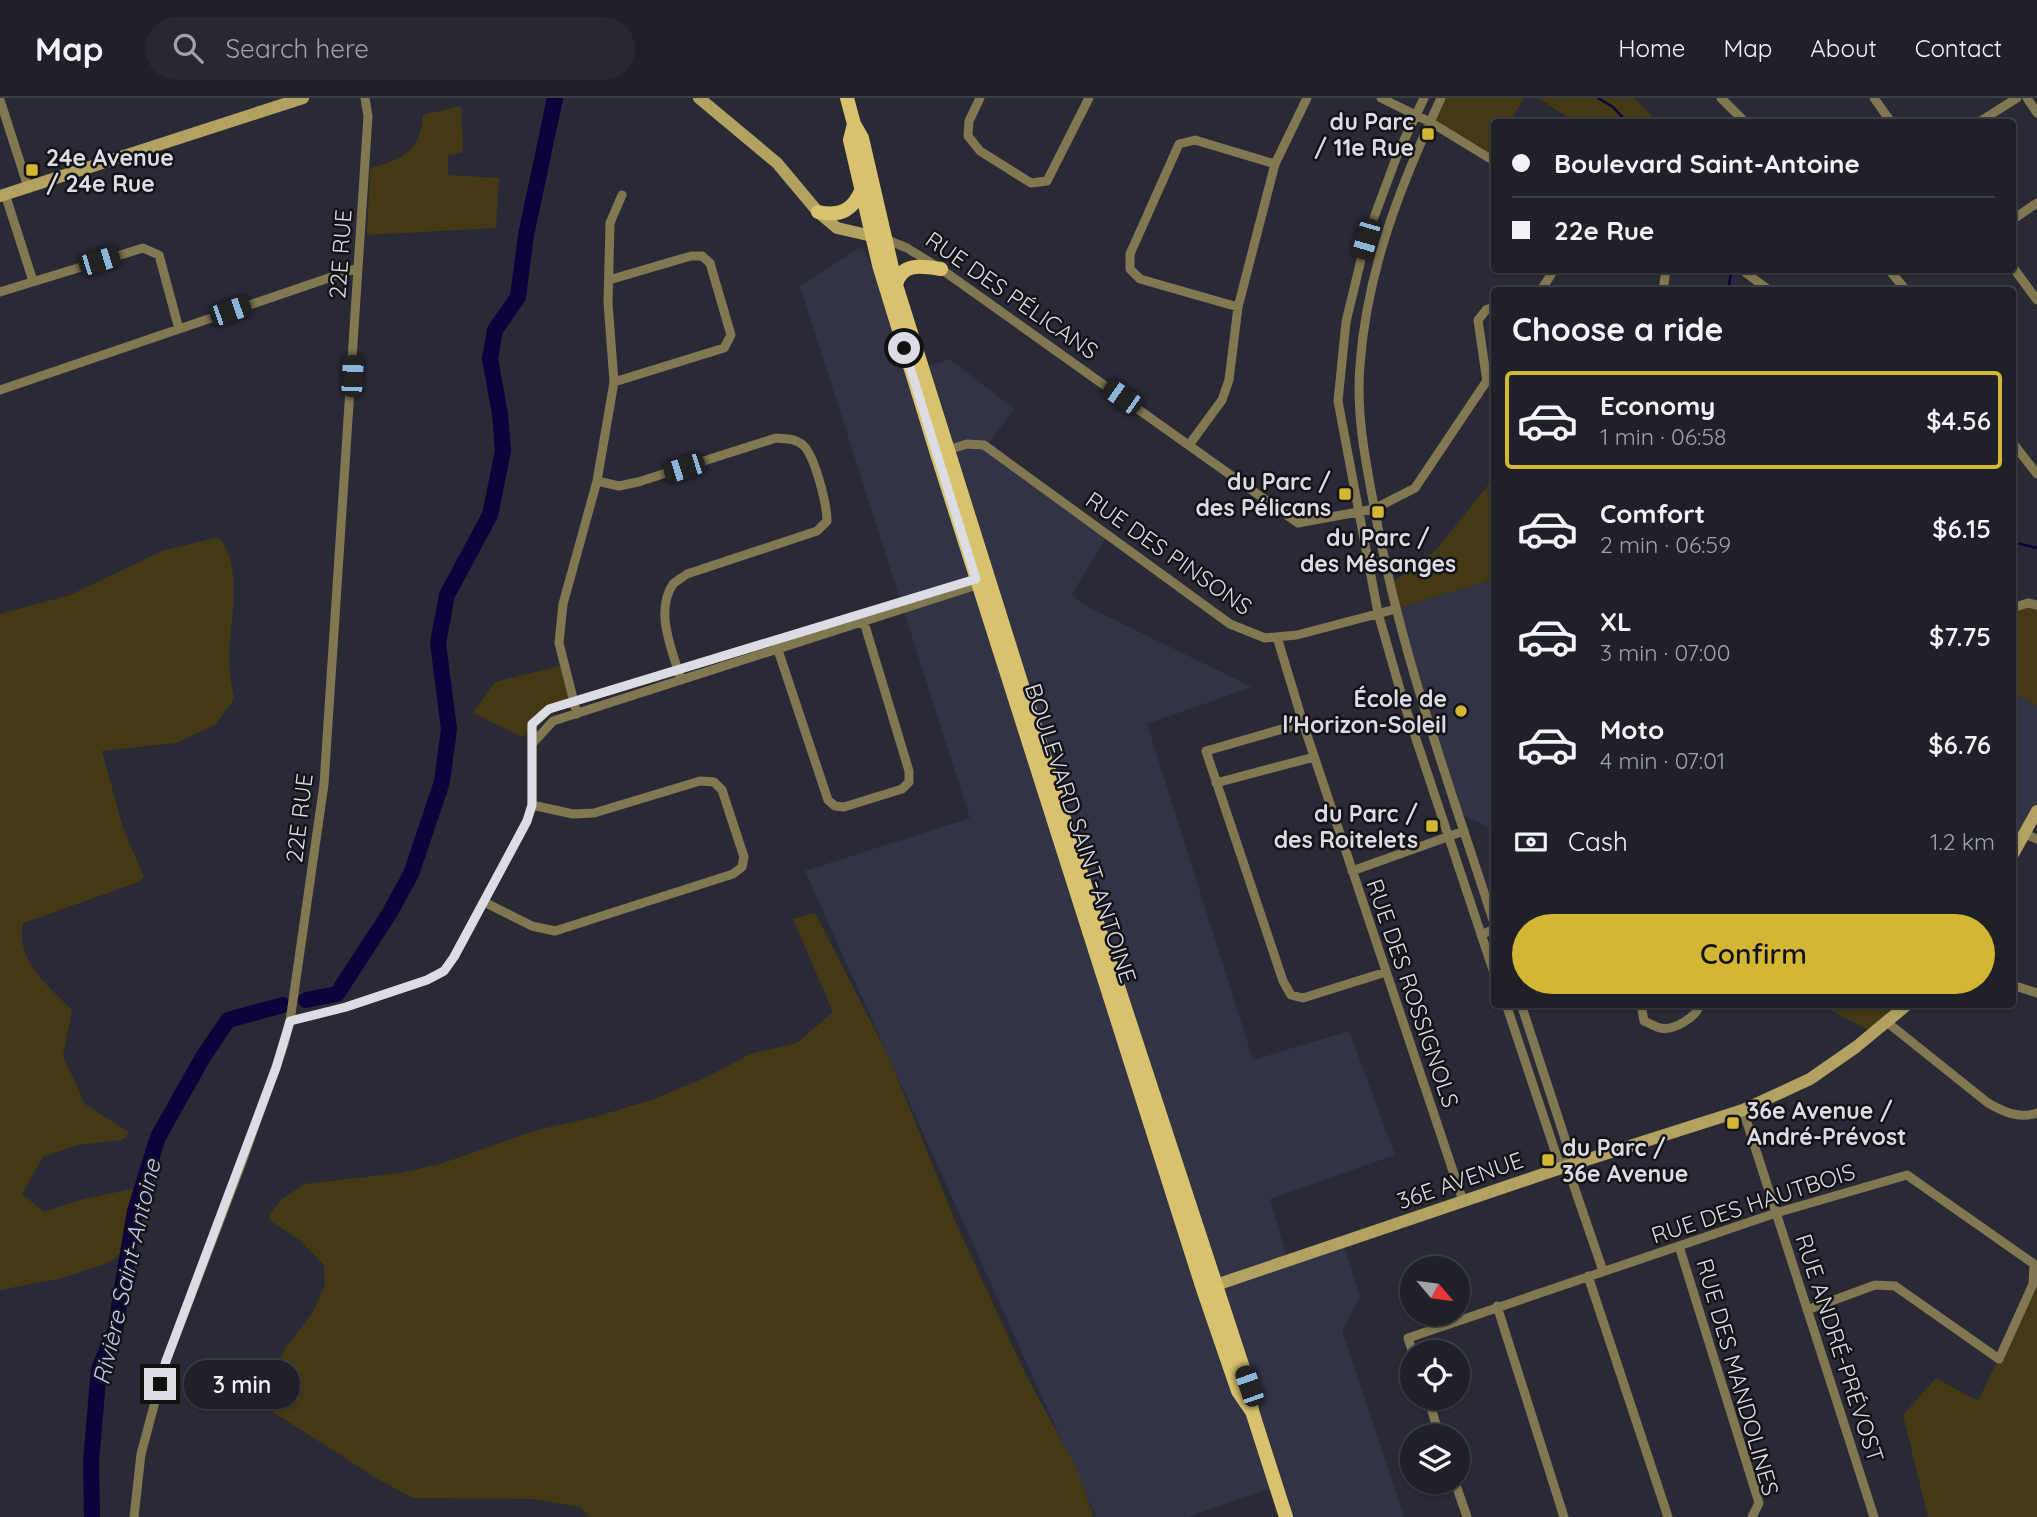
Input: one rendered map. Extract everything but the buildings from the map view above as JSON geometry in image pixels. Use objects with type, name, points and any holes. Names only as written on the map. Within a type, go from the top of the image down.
[{"type":"main road","points":[[847,98],[854,124],[862,138],[878,238]]},
{"type":"main road","points":[[854,124],[850,140],[878,238]]},
{"type":"main road","points":[[818,212],[833,215],[845,212],[856,203],[862,189]]},
{"type":"main road","name":"BOULEVARD SAINT-ANTOINE","points":[[878,238],[879,265],[943,452]]},
{"type":"main road","name":"BOULEVARD SAINT-ANTOINE","points":[[878,238],[895,285],[982,580],[1209,1287],[1238,1391],[1252,1412],[1286,1517]]},
{"type":"main road","points":[[895,285],[898,275],[906,269],[918,265],[941,269]]},
{"type":"street","points":[[33,281],[2,195],[303,98]]},
{"type":"street","name":"22E RUE","points":[[134,1517],[141,1454],[166,1361],[241,1165],[290,1021],[324,784],[368,116],[365,98]]},
{"type":"street","points":[[699,98],[777,163],[818,212],[837,228],[878,238]]},
{"type":"street","points":[[981,98],[969,121],[968,136],[980,151],[1031,183],[1047,181],[1089,98]]},
{"type":"street","points":[[1189,445],[1223,400],[1229,380],[1238,307],[1275,164],[1307,98]]},
{"type":"street","points":[[1381,98],[1416,114],[1491,159]]},
{"type":"street","points":[[1424,98],[1373,218],[1346,322],[1338,401],[1378,613],[1491,964]]},
{"type":"street","points":[[1441,98],[1407,171],[1381,244],[1364,326],[1359,400],[1374,509],[1396,609],[1491,914]]},
{"type":"street","points":[[1721,98],[1742,119]]},
{"type":"street","points":[[1874,98],[1889,119]]},
{"type":"street","points":[[1984,119],[2017,98]]},
{"type":"street","points":[[2027,98],[2037,113]]},
{"type":"street","points":[[0,100],[28,187]]},
{"type":"street","points":[[1238,307],[1140,279],[1130,269],[1130,254],[1179,145],[1195,140],[1275,164]]},
{"type":"street","points":[[577,714],[559,643],[563,604],[597,481],[614,382],[609,280],[610,223],[622,195]]},
{"type":"street","points":[[2016,217],[2037,203]]},
{"type":"street","name":"RUE DES PÉLICANS","points":[[878,238],[907,248],[941,269],[1298,523],[1374,509],[1415,488],[1491,375]]},
{"type":"street","points":[[0,292],[143,248],[159,255],[179,329]]},
{"type":"street","points":[[609,280],[691,256],[702,256],[710,263],[731,335],[724,348],[614,382]]},
{"type":"street","points":[[0,390],[358,268]]},
{"type":"street","points":[[2016,271],[2037,300]]},
{"type":"street","points":[[1746,273],[1765,287]]},
{"type":"street","points":[[1487,382],[1478,320],[1491,308]]},
{"type":"street","points":[[597,481],[619,486],[638,482],[776,438],[795,440],[805,447],[827,505],[827,521],[817,531],[687,574],[673,584],[666,606],[666,627],[679,676]]},
{"type":"street","name":"RUE DES PINSONS","points":[[943,452],[967,444],[984,445],[1230,624],[1265,638],[1297,635],[1396,609]]},
{"type":"street","points":[[2016,447],[2037,474]]},
{"type":"street","points":[[531,746],[554,721],[679,676],[982,580]]},
{"type":"street","points":[[2016,607],[2028,603],[2037,605]]},
{"type":"street","points":[[777,645],[828,800],[835,806],[844,807],[902,789],[909,782],[909,771],[863,618]]},
{"type":"street","name":"RUE DES ROSSIGNOLS","points":[[1277,637],[1314,757],[1463,1201]]},
{"type":"street","points":[[290,1021],[346,1007],[427,980],[444,971],[527,821],[532,805],[532,724],[549,709],[679,676]]},
{"type":"street","points":[[1404,700],[1422,696]]},
{"type":"street","points":[[1303,723],[1206,751],[1216,783],[1283,981],[1291,995],[1303,998],[1386,972]]},
{"type":"street","points":[[1216,783],[1314,757]]},
{"type":"street","points":[[484,902],[532,926],[555,931],[733,874],[742,867],[744,858],[722,790],[714,782],[700,781],[594,813],[573,814],[532,805]]},
{"type":"street","points":[[2016,852],[2031,836],[2037,811]]},
{"type":"street","points":[[1352,871],[1464,831]]},
{"type":"street","points":[[1481,935],[1491,930]]},
{"type":"street","points":[[2016,986],[2037,993]]},
{"type":"street","points":[[1507,1008],[1558,1160],[1567,1166]]},
{"type":"street","points":[[1522,1008],[1570,1154],[1567,1166],[1603,1271]]},
{"type":"street","points":[[1642,1008],[1644,1021],[1660,1028],[1676,1026],[1693,1016],[1698,1008]]},
{"type":"street","name":"36E AVENUE","points":[[1209,1287],[1567,1166],[1743,1111],[1811,1079],[1888,1023],[1904,1008]]},
{"type":"street","points":[[1888,1023],[2004,1112],[2024,1117],[2037,1114]]},
{"type":"street","name":"RUE ANDRÉ-PRÉVOST","points":[[1743,1111],[1874,1517]]},
{"type":"street","name":"RUE DES HAUTBOIS","points":[[1409,1340],[1408,1338],[1497,1306],[1776,1213],[1907,1175],[2034,1264],[2033,1284],[1998,1359],[1895,1286],[1875,1285],[1807,1310]]},
{"type":"street","name":"RUE DES MANDOLINES","points":[[1679,1246],[1759,1503],[1755,1516],[1752,1517]]},
{"type":"street","points":[[1588,1276],[1668,1517]]},
{"type":"street","points":[[1497,1306],[1564,1517]]},
{"type":"street","points":[[1459,1494],[1467,1517]]},
{"type":"shaded area","points":[[1441,98],[1524,98],[1512,119],[1491,119],[1490,158],[1430,122]]},
{"type":"shaded area","points":[[1538,98],[1634,98],[1655,119],[1570,119]]},
{"type":"shaded area","points":[[461,106],[463,152],[448,155],[448,175],[499,178],[496,228],[367,235],[370,168],[408,152],[418,137],[423,115]]},
{"type":"shaded area","points":[[862,246],[881,286],[907,372],[950,359],[1014,409],[986,448],[1107,536],[1072,594],[1084,605],[1252,687],[1147,724],[1253,1060],[1349,1031],[1395,1155],[1270,1199],[1288,1262],[1343,1243],[1360,1297],[1342,1331],[1404,1517],[1291,1517],[1280,1485],[1188,1517],[1096,1517],[805,871],[970,818],[800,286]]},
{"type":"shaded area","points":[[1491,482],[1491,580],[1396,609],[1390,584],[1435,551]]},
{"type":"shaded area","points":[[219,537],[227,550],[233,579],[229,661],[234,699],[215,725],[176,743],[102,751],[123,828],[144,877],[139,882],[23,923],[24,949],[29,960],[44,982],[72,1010],[63,1056],[85,1104],[130,1133],[122,1140],[78,1145],[43,1157],[22,1194],[44,1212],[80,1200],[131,1189],[154,1201],[144,1234],[110,1262],[62,1278],[0,1290],[0,614],[70,595],[162,551]]},
{"type":"shaded area","name":"École de l'Horizon-Soleil","points":[[1491,580],[1491,829],[1459,813],[1396,609]]},
{"type":"shaded area","points":[[2037,605],[2037,706],[2016,695],[2016,608]]},
{"type":"shaded area","points":[[564,665],[574,701],[549,709],[522,737],[473,713],[495,682]]},
{"type":"shaded area","points":[[2016,695],[2037,706],[2037,811],[2016,849]]},
{"type":"shaded area","points":[[815,913],[889,1057],[956,1223],[1024,1371],[1076,1468],[1094,1517],[590,1517],[580,1507],[532,1499],[413,1498],[376,1478],[273,1412],[269,1384],[285,1348],[312,1314],[325,1285],[324,1265],[301,1241],[271,1221],[269,1215],[282,1199],[304,1184],[401,1173],[440,1164],[537,1130],[595,1117],[654,1099],[707,1077],[750,1054],[797,1043],[833,1012],[793,919]]},
{"type":"shaded area","points":[[1826,1008],[1904,1008],[1874,1033]]},
{"type":"shaded area","points":[[2037,1278],[2037,1517],[1928,1517],[1903,1415],[1936,1378],[1978,1401]]},
{"type":"waterway","name":"Rivière Saint-Antoine","points":[[306,1000],[337,994],[389,914],[411,874],[442,782],[449,729],[438,643],[447,595],[490,515],[503,451],[500,414],[490,359],[495,330],[518,297],[526,235],[555,98]]},
{"type":"waterway","points":[[1598,98],[1613,107],[1624,119]]},
{"type":"waterway","points":[[1729,287],[1731,273]]},
{"type":"waterway","points":[[2016,543],[2037,548]]},
{"type":"waterway","name":"Rivière Saint-Antoine","points":[[92,1517],[91,1461],[99,1369],[115,1331],[135,1211],[158,1137],[203,1057],[228,1020],[283,1005]]},
{"type":"place","name":"du Parc / 11e Rue","points":[[1428,134]]},
{"type":"place","name":"24e Avenue / 24e Rue","points":[[32,170]]},
{"type":"place","name":"du Parc / des Pélicans","points":[[1345,494]]},
{"type":"place","name":"du Parc / des Mésanges","points":[[1378,512]]},
{"type":"place","name":"École de l'Horizon-Soleil","points":[[1461,711]]},
{"type":"place","name":"du Parc / des Roitelets","points":[[1432,826]]},
{"type":"place","name":"36e Avenue / André-Prévost","points":[[1733,1123]]},
{"type":"place","name":"du Parc / 36e Avenue","points":[[1548,1160]]},
{"type":"route","points":[[160,1384],[166,1361],[276,1068],[290,1021],[346,1007],[427,980],[444,971],[527,821],[532,805],[532,724],[549,709],[976,579],[904,348]]}]
